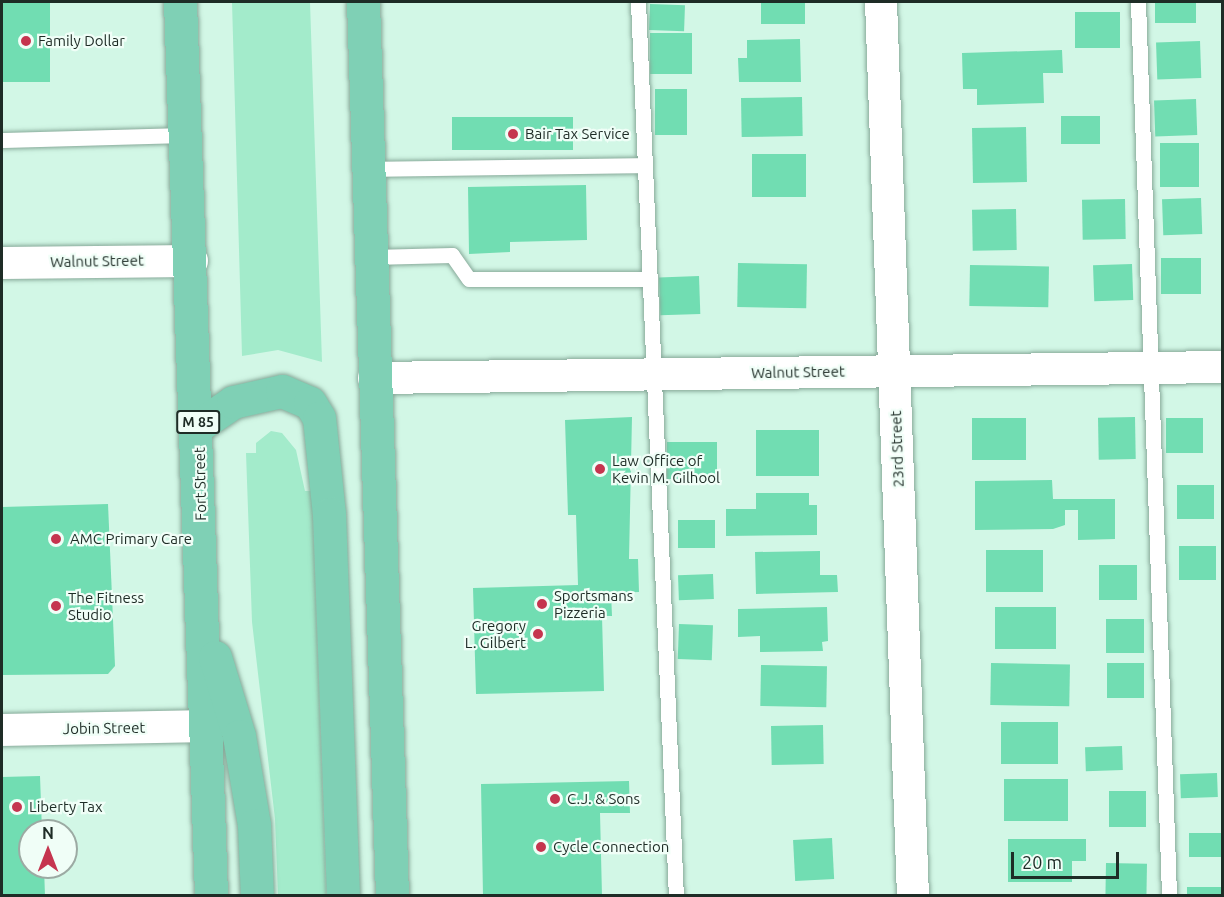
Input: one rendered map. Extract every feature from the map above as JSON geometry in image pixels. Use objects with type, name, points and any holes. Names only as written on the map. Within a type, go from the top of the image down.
[{"type":"main road","name":"Fort Street","points":[[180,2],[198,426],[211,896]]},
{"type":"main road","points":[[363,2],[392,896]]},
{"type":"main road","points":[[198,426],[233,402],[282,391],[310,403],[319,418],[329,513],[343,896]]},
{"type":"main road","points":[[202,616],[239,736],[254,825],[257,896]]},
{"type":"street","name":"23rd Street","points":[[881,2],[914,896]]},
{"type":"street","name":"Walnut Street","points":[[2,263],[192,261]]},
{"type":"street","name":"Walnut Street","points":[[374,378],[1222,367]]},
{"type":"street","name":"Jobin Street","points":[[2,730],[206,726]]},
{"type":"lane","points":[[638,2],[676,896]]},
{"type":"lane","points":[[1138,2],[1169,896]]},
{"type":"lane","points":[[2,140],[186,135]]},
{"type":"lane","points":[[369,169],[645,165]]},
{"type":"lane","points":[[371,257],[452,255],[469,279],[650,279]]},
{"type":"green space","points":[[232,2],[310,2],[322,362],[278,350],[242,356]]},
{"type":"green space","points":[[271,431],[282,433],[296,450],[305,491],[312,491],[326,895],[278,895],[275,819],[252,622],[246,453],[256,453],[256,443]]},
{"type":"building","name":"Family Dollar","points":[[2,2],[50,2],[50,82],[2,82]]},
{"type":"building","points":[[761,2],[805,2],[805,24],[761,24]]},
{"type":"building","points":[[1155,2],[1196,2],[1196,23],[1155,23]]},
{"type":"building","points":[[650,4],[685,5],[684,31],[649,30]]},
{"type":"building","points":[[1075,12],[1120,12],[1120,48],[1075,48]]},
{"type":"building","points":[[650,33],[692,33],[692,74],[650,74]]},
{"type":"building","points":[[800,39],[801,82],[739,82],[738,58],[747,58],[747,40]]},
{"type":"building","points":[[1200,41],[1201,78],[1157,80],[1156,43]]},
{"type":"building","points":[[1062,50],[1063,73],[1043,73],[1044,103],[977,105],[977,89],[963,89],[962,53]]},
{"type":"building","points":[[655,89],[687,89],[687,135],[655,135]]},
{"type":"building","points":[[802,97],[803,136],[742,137],[741,98]]},
{"type":"building","points":[[1196,99],[1197,135],[1155,136],[1154,100]]},
{"type":"building","points":[[1061,116],[1100,116],[1100,144],[1061,144]]},
{"type":"building","name":"Bair Tax Service","points":[[452,117],[573,117],[573,150],[452,150]]},
{"type":"building","points":[[1026,127],[1027,182],[973,183],[972,128]]},
{"type":"building","points":[[1160,143],[1199,143],[1199,187],[1160,187]]},
{"type":"building","points":[[752,154],[806,154],[806,197],[752,197]]},
{"type":"building","points":[[586,185],[587,240],[510,242],[510,252],[469,254],[468,187]]},
{"type":"building","points":[[1201,198],[1202,234],[1163,235],[1162,199]]},
{"type":"building","points":[[1125,199],[1126,239],[1083,240],[1082,200]]},
{"type":"building","points":[[1016,209],[1017,250],[973,251],[972,210]]},
{"type":"building","points":[[1161,258],[1201,258],[1201,294],[1161,294]]},
{"type":"building","points":[[738,263],[807,264],[806,308],[737,307]]},
{"type":"building","points":[[1132,264],[1133,300],[1094,301],[1093,265]]},
{"type":"building","points":[[970,265],[1049,266],[1048,307],[969,306]]},
{"type":"building","points":[[699,276],[700,314],[660,315],[659,277]]},
{"type":"building","points":[[632,417],[629,559],[638,559],[639,592],[611,593],[612,616],[602,616],[604,691],[476,694],[473,588],[578,585],[576,515],[568,515],[565,420]]},
{"type":"building","points":[[1135,417],[1136,459],[1099,460],[1098,418]]},
{"type":"building","points":[[972,418],[1026,418],[1026,460],[972,460]]},
{"type":"building","points":[[1166,418],[1203,418],[1203,453],[1166,453]]},
{"type":"building","points":[[756,430],[819,430],[819,476],[756,476]]},
{"type":"building","points":[[667,442],[717,442],[717,479],[667,479]]},
{"type":"building","points":[[1052,480],[1053,499],[1115,499],[1115,539],[1078,540],[1078,510],[1065,510],[1065,525],[1053,529],[975,530],[975,481]]},
{"type":"building","points":[[1177,485],[1214,485],[1214,519],[1177,519]]},
{"type":"building","points":[[756,493],[809,493],[809,505],[817,505],[817,535],[726,536],[726,509],[756,509]]},
{"type":"building","points":[[108,504],[115,666],[108,674],[2,675],[2,507]]},
{"type":"building","points":[[678,520],[715,520],[715,548],[678,548]]},
{"type":"building","points":[[1179,546],[1216,546],[1216,580],[1179,580]]},
{"type":"building","points":[[986,550],[1043,550],[1043,592],[986,592]]},
{"type":"building","points":[[820,551],[820,575],[837,575],[838,592],[756,594],[755,552]]},
{"type":"building","points":[[1099,565],[1137,565],[1137,600],[1099,600]]},
{"type":"building","points":[[713,574],[714,599],[679,600],[678,575]]},
{"type":"building","points":[[827,607],[828,641],[822,642],[823,651],[760,652],[760,636],[738,637],[738,609]]},
{"type":"building","points":[[995,607],[1056,607],[1056,649],[995,649]]},
{"type":"building","points":[[1106,619],[1144,619],[1144,653],[1106,653]]},
{"type":"building","points":[[679,624],[713,625],[712,660],[678,659]]},
{"type":"building","points":[[991,663],[1070,664],[1069,706],[990,705]]},
{"type":"building","points":[[1107,663],[1144,663],[1144,698],[1107,698]]},
{"type":"building","points":[[761,665],[827,666],[826,707],[760,706]]},
{"type":"building","points":[[1001,722],[1058,722],[1058,764],[1001,764]]},
{"type":"building","points":[[823,725],[824,764],[772,765],[771,726]]},
{"type":"building","points":[[1122,746],[1123,770],[1086,771],[1085,747]]},
{"type":"building","points":[[1217,773],[1218,797],[1181,798],[1180,774]]},
{"type":"building","points":[[40,776],[42,819],[18,819],[18,879],[44,879],[45,896],[2,896],[2,777]]},
{"type":"building","points":[[1004,779],[1068,779],[1068,821],[1004,821]]},
{"type":"building","points":[[629,781],[630,813],[600,813],[602,896],[483,896],[481,784]]},
{"type":"building","points":[[1109,791],[1146,791],[1146,827],[1109,827]]},
{"type":"building","points":[[1189,833],[1222,833],[1222,857],[1189,857]]},
{"type":"building","points":[[832,838],[834,879],[795,881],[793,840]]},
{"type":"building","points":[[1008,839],[1086,839],[1086,861],[1072,861],[1072,882],[1008,882]]},
{"type":"building","points":[[1106,863],[1147,864],[1146,896],[1105,896]]},
{"type":"building","points":[[1187,887],[1222,887],[1222,896],[1187,896]]},
{"type":"place","name":"Family Dollar","points":[[26,41]]},
{"type":"place","name":"Bair Tax Service","points":[[513,134]]},
{"type":"place","name":"Law Office of Kevin M. Gilhool","points":[[600,469]]},
{"type":"place","name":"AMC Primary Care","points":[[56,539]]},
{"type":"place","name":"Sportsmans Pizzeria","points":[[542,604]]},
{"type":"place","name":"The Fitness Studio","points":[[56,606]]},
{"type":"place","name":"Gregory L. Gilbert","points":[[538,634]]},
{"type":"place","name":"C.J. & Sons","points":[[555,799]]},
{"type":"place","name":"Liberty Tax","points":[[17,807]]},
{"type":"place","name":"Cycle Connection","points":[[541,847]]}]
